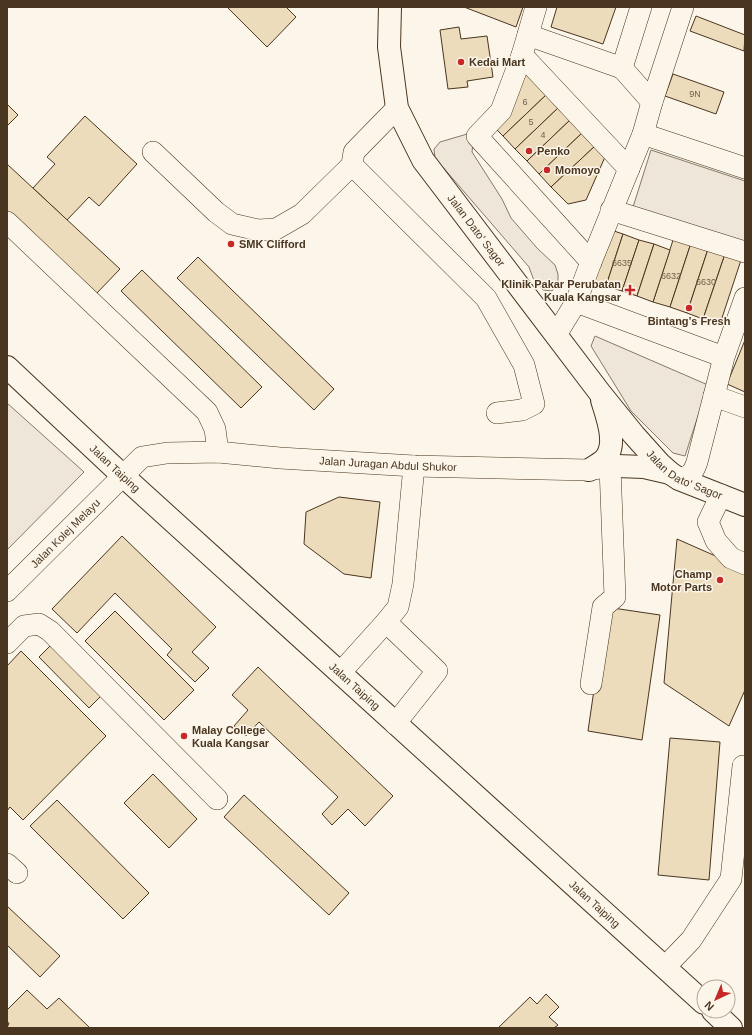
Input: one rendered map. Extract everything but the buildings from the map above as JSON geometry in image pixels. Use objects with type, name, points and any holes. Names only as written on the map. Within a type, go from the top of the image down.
[{"type":"main road","name":"Jalan Dato' Sagor","points":[[390,7],[389,47],[397,108],[423,160],[600,393],[634,435],[669,472],[745,505]]},
{"type":"main road","name":"Jalan Taiping","points":[[7,367],[122,475],[696,996]]},
{"type":"main road","points":[[600,393],[610,429],[611,449],[605,460],[613,465],[644,467],[669,472]]},
{"type":"main road","points":[[721,1019],[731,1028]]},
{"type":"street","points":[[536,7],[525,45],[501,111],[477,136],[590,262]]},
{"type":"street","points":[[622,68],[641,7]]},
{"type":"street","points":[[556,335],[576,302],[590,262],[643,134],[683,7]]},
{"type":"street","points":[[525,45],[622,68],[652,102]]},
{"type":"street","points":[[525,45],[629,169]]},
{"type":"street","points":[[153,152],[216,212],[232,224],[258,230],[276,229],[302,214],[352,165],[354,152],[397,108]]},
{"type":"street","points":[[643,134],[745,168]]},
{"type":"street","points":[[352,165],[486,298],[524,365],[534,404],[522,410],[497,413]]},
{"type":"street","points":[[611,210],[745,252]]},
{"type":"street","points":[[7,222],[207,412],[216,429],[218,452]]},
{"type":"street","points":[[669,472],[688,476],[694,470],[702,446],[724,357],[745,298]]},
{"type":"street","points":[[576,302],[721,356]]},
{"type":"street","points":[[714,396],[745,407]]},
{"type":"street","points":[[591,684],[603,607],[614,597],[613,465],[637,450],[634,435]]},
{"type":"street","name":"Jalan Juragan Abdul Shukor","points":[[122,475],[142,457],[167,453],[218,452],[280,458],[414,466],[613,465]]},
{"type":"street","points":[[340,673],[398,607],[403,584],[414,466]]},
{"type":"street","name":"Jalan Kolej Melayu","points":[[7,590],[122,475]]},
{"type":"street","points":[[721,495],[708,522],[716,541],[732,558],[745,564]]},
{"type":"street","points":[[386,622],[437,671],[396,724]]},
{"type":"street","points":[[7,643],[24,626],[39,624],[50,631],[217,799]]},
{"type":"street","points":[[665,967],[691,940],[731,879],[743,766]]},
{"type":"shaded area","points":[[474,132],[472,152],[502,199],[511,218],[537,248],[555,265],[558,274],[558,281],[552,291],[543,290],[533,278],[529,267],[435,158],[434,149],[440,142]]},
{"type":"shaded area","points":[[651,150],[745,181],[745,244],[633,207]]},
{"type":"shaded area","points":[[595,336],[708,385],[685,456],[673,453],[631,411],[591,346]]},
{"type":"shaded area","points":[[7,403],[84,472],[7,550]]},
{"type":"place","name":"Kedai Mart","points":[[461,62]]},
{"type":"place","name":"Penko","points":[[529,151]]},
{"type":"place","name":"Momoyo","points":[[547,170]]},
{"type":"place","name":"SMK Clifford","points":[[231,244]]},
{"type":"place","name":"Klinik Pakar Perubatan Kuala Kangsar","points":[[630,290]]},
{"type":"place","name":"Bintang’s Fresh","points":[[689,308]]},
{"type":"place","name":"Champ Motor Parts","points":[[720,580]]},
{"type":"place","name":"Malay College Kuala Kangsar","points":[[184,736]]}]
